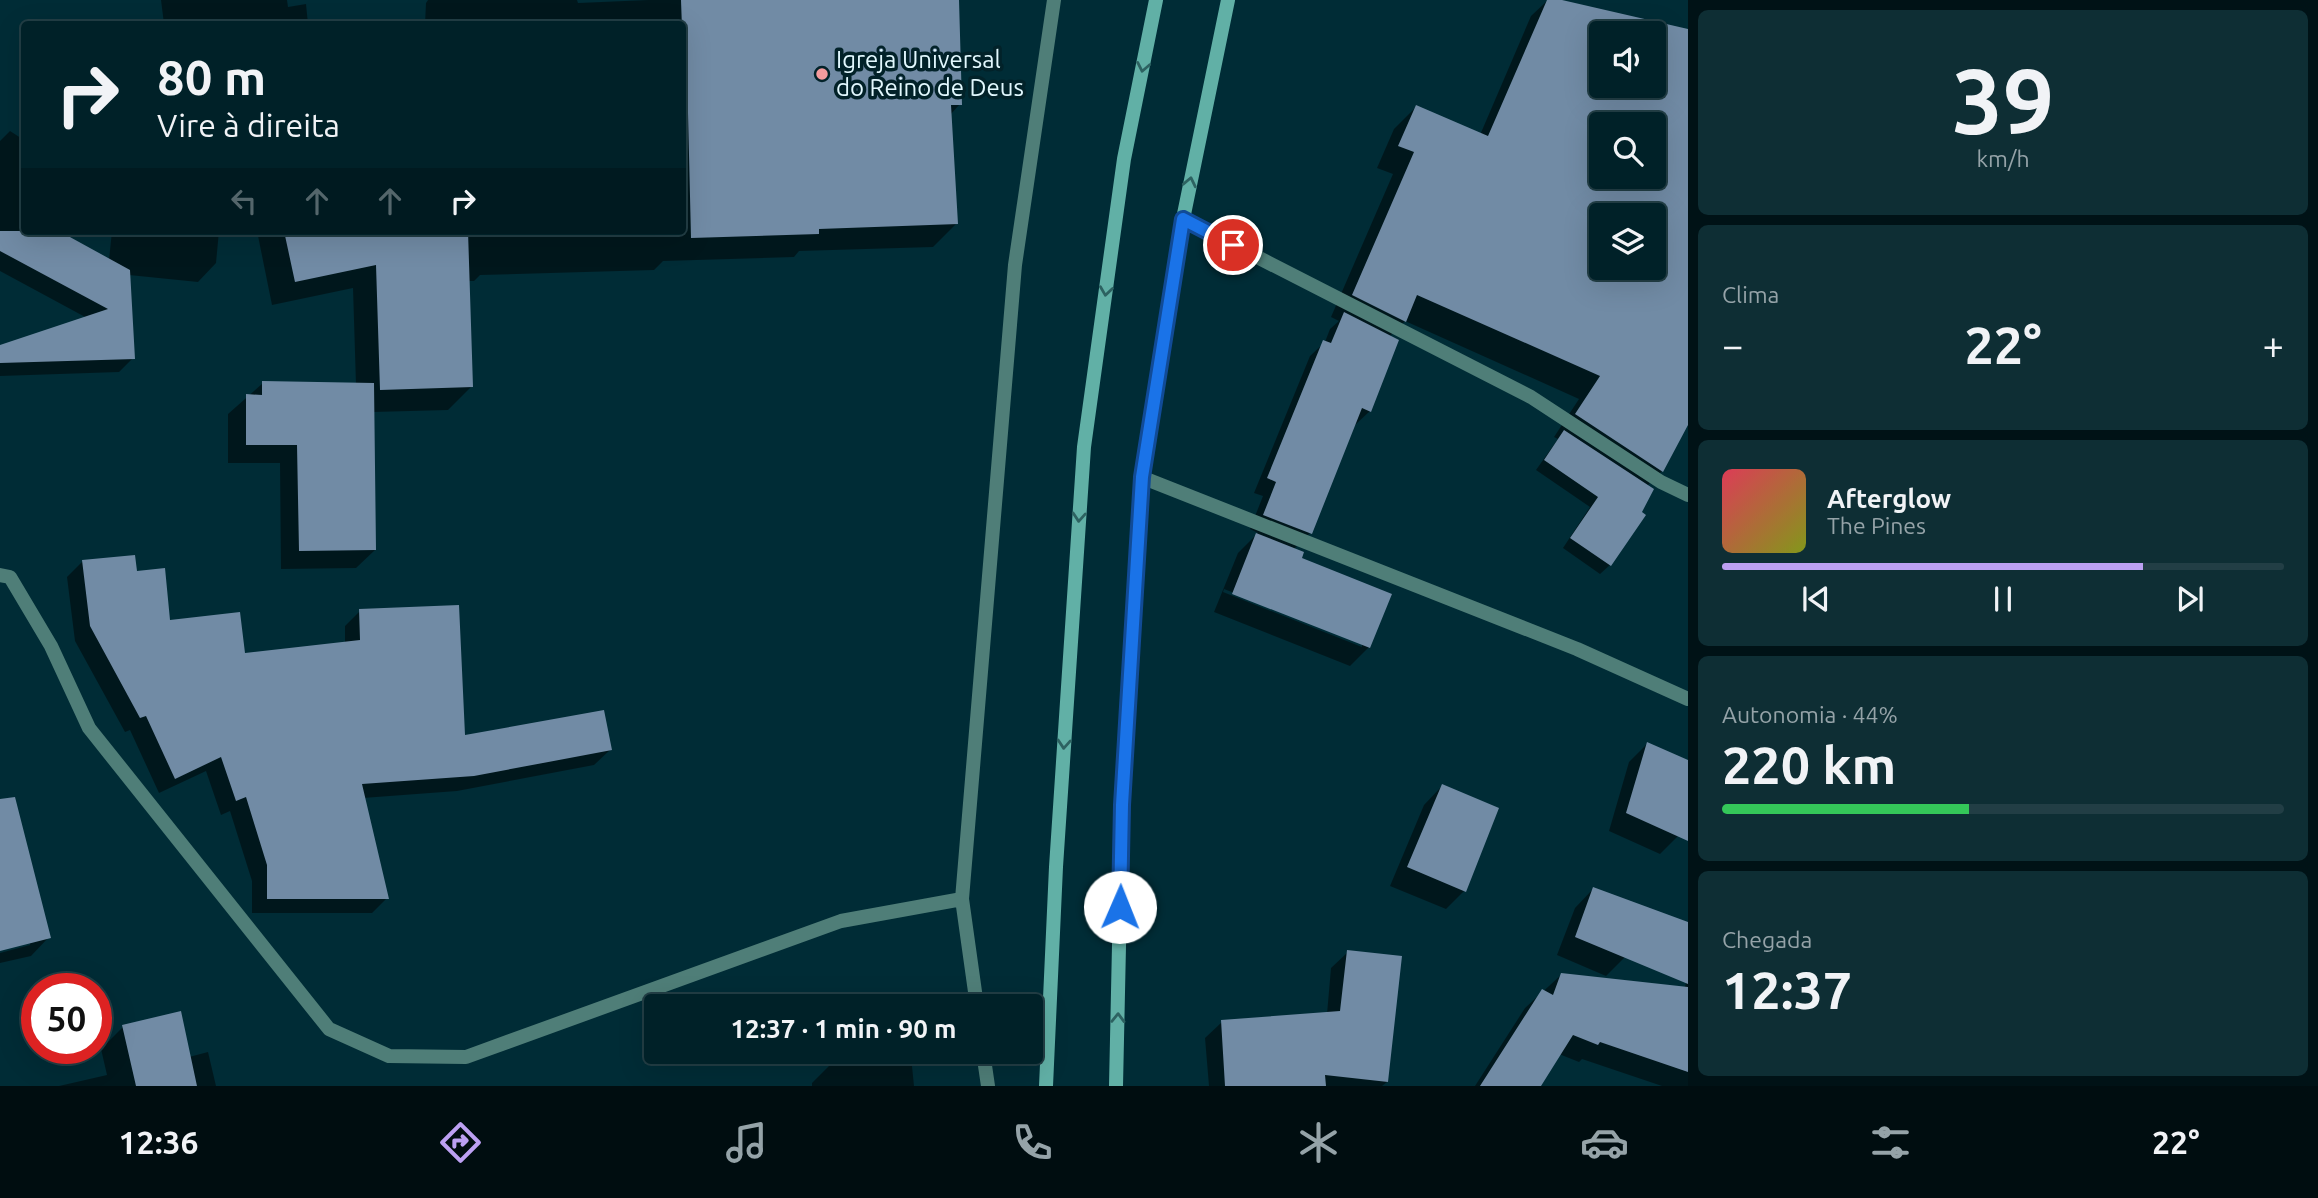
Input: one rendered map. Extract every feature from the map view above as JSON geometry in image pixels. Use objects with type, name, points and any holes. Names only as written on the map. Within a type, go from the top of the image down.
[{"type":"main road","points":[[1046,1086],[1056,867],[1084,447],[1124,159],[1156,0]]},
{"type":"main road","points":[[1116,1086],[1122,805],[1142,477],[1183,219],[1228,0]]},
{"type":"street","points":[[975,994],[962,899],[1015,265],[1054,0]]},
{"type":"street","points":[[1183,219],[1531,397],[1661,482],[1688,495]]},
{"type":"street","points":[[1142,477],[1577,649],[1688,699]]},
{"type":"street","points":[[0,575],[10,577],[51,646],[89,728],[329,1029],[389,1056],[466,1057],[841,921],[962,899]]},
{"type":"street","points":[[985,1064],[988,1086]]},
{"type":"building","points":[[681,0],[959,0],[962,105],[951,105],[958,224],[819,229],[819,234],[691,238],[686,113],[686,21],[682,21]]},
{"type":"building","points":[[1547,0],[1562,0],[1653,21],[1589,21],[1589,98],[1666,98],[1666,24],[1688,29],[1688,425],[1663,472],[1575,414],[1600,376],[1417,295],[1406,322],[1352,295],[1414,152],[1398,146],[1416,105],[1488,136]]},
{"type":"building","points":[[0,231],[21,231],[21,235],[66,235],[130,270],[135,359],[0,363],[0,345],[108,309],[0,251]]},
{"type":"building","points":[[285,235],[468,235],[473,387],[380,390],[376,265],[295,282]]},
{"type":"building","points":[[1344,312],[1399,340],[1371,412],[1362,408],[1312,534],[1263,515],[1276,482],[1267,478],[1323,340],[1331,343]]},
{"type":"building","points":[[262,381],[374,383],[376,550],[299,551],[297,445],[246,445],[246,394],[262,395]]},
{"type":"building","points":[[1564,430],[1654,489],[1642,512],[1646,515],[1611,566],[1570,538],[1598,497],[1544,460]]},
{"type":"building","points":[[1256,533],[1304,552],[1302,558],[1392,594],[1370,648],[1232,594]]},
{"type":"building","points":[[135,555],[137,571],[165,568],[170,620],[240,612],[245,653],[360,640],[359,609],[459,605],[465,735],[604,710],[612,750],[474,776],[362,784],[389,899],[267,899],[267,865],[246,797],[236,801],[221,757],[175,779],[146,716],[140,718],[90,626],[82,560]]},
{"type":"building","points":[[1647,742],[1688,760],[1688,841],[1626,813]]},
{"type":"building","points":[[1442,784],[1499,808],[1466,892],[1407,867]]},
{"type":"building","points":[[15,797],[51,938],[0,951],[0,799]]},
{"type":"building","points":[[1593,887],[1688,922],[1688,984],[1575,937]]},
{"type":"building","points":[[1347,950],[1402,956],[1388,1082],[1325,1075],[1326,1086],[1225,1086],[1221,1020],[1340,1011]]},
{"type":"building","points":[[1561,973],[1688,987],[1688,1072],[1573,1035],[1541,1086],[1480,1086],[1542,989],[1553,995]]},
{"type":"building","points":[[181,1011],[197,1086],[136,1086],[122,1025]]},
{"type":"place","name":"Igreja Universal do Reino de Deus","points":[[822,74]]},
{"type":"route","points":[[1120,907],[1122,805],[1142,477],[1183,219],[1233,245]]}]
